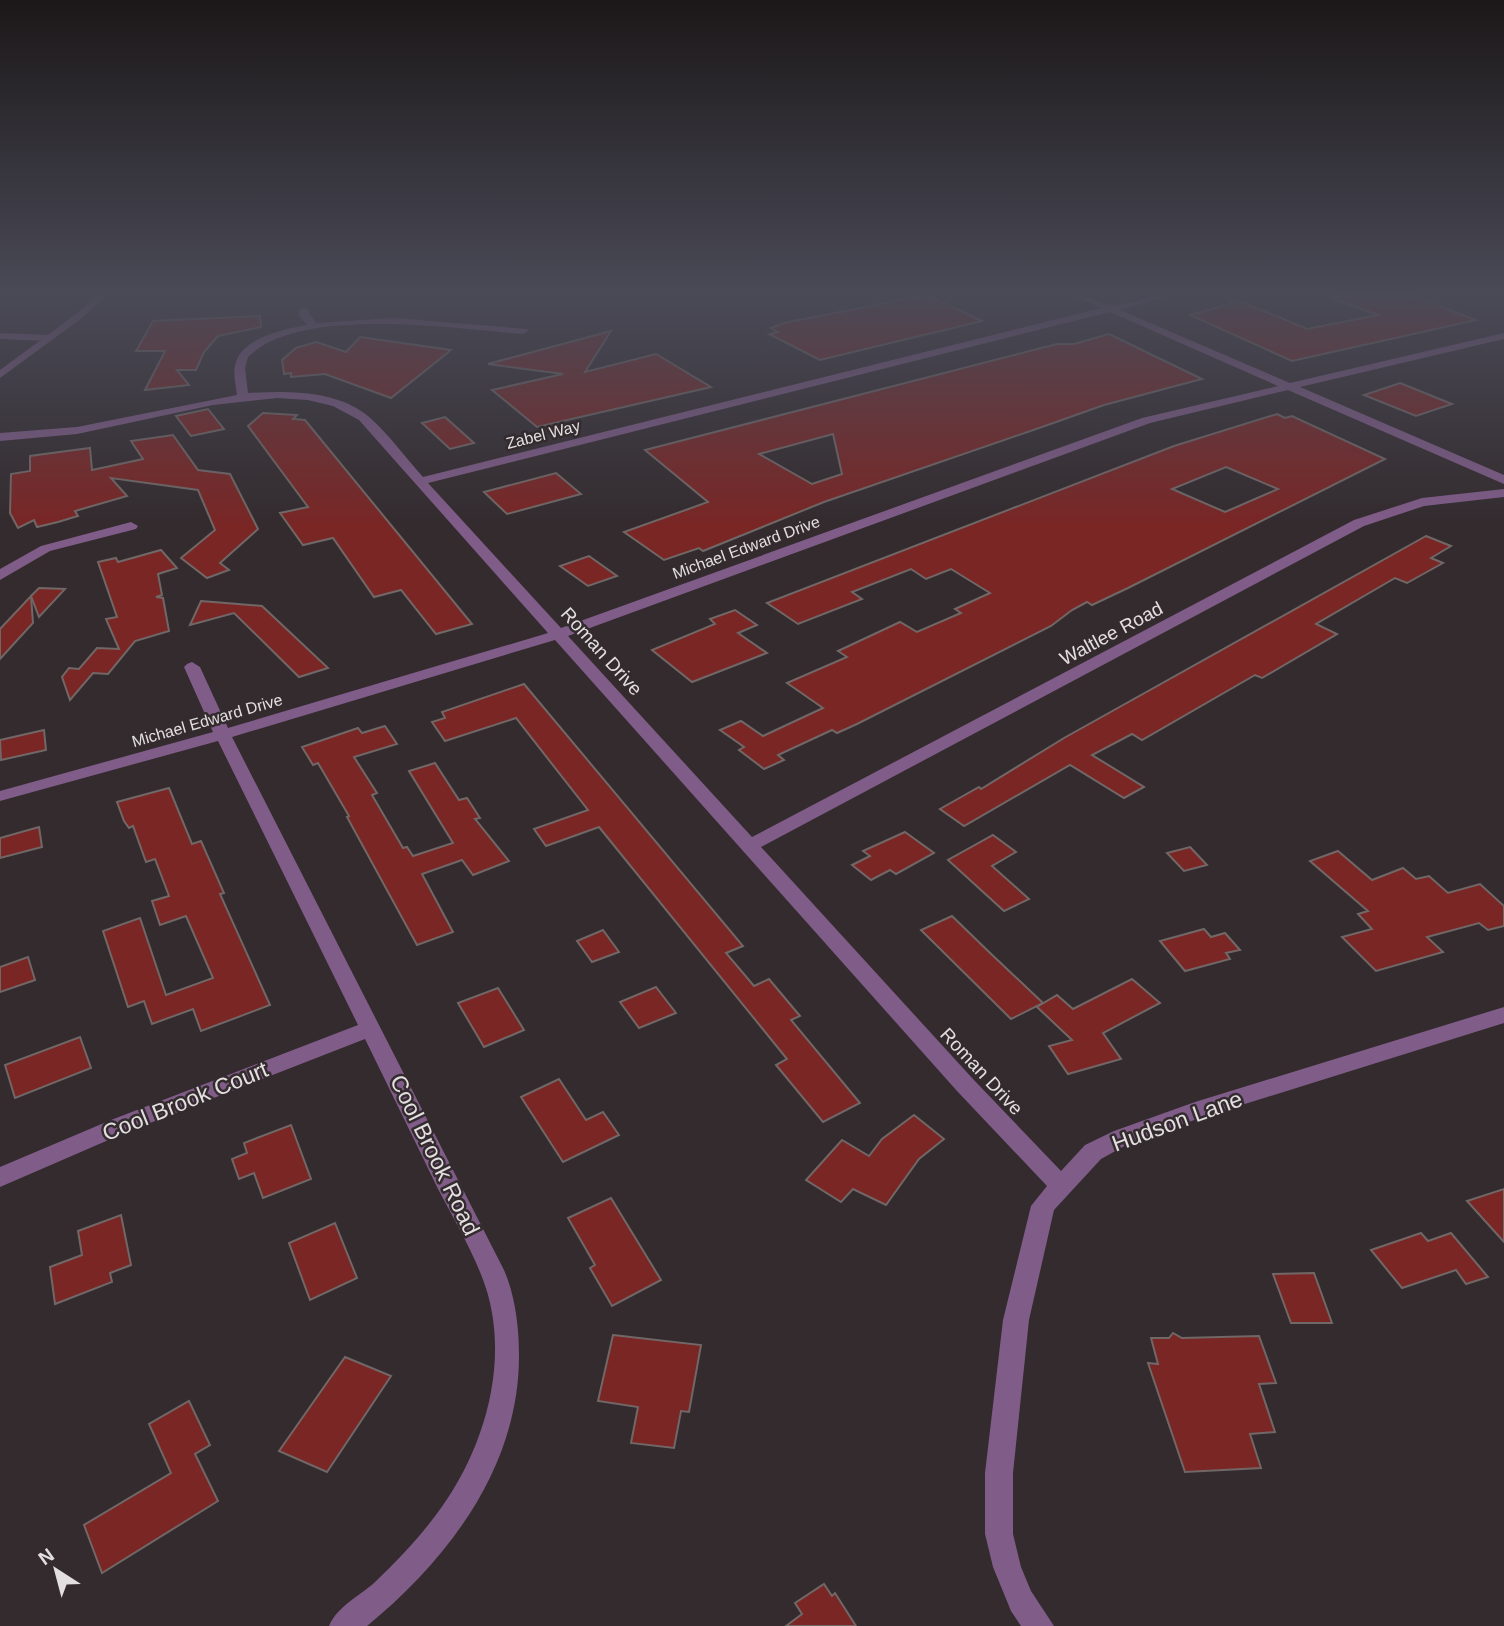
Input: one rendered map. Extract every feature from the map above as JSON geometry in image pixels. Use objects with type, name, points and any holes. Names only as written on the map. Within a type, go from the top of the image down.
[{"type":"street","points":[[241,372],[243,397]]},
{"type":"street","name":"Zabel Way","points":[[420,481],[858,372]]},
{"type":"street","points":[[1257,372],[1504,480]]},
{"type":"street","name":"Michael Edward Drive","points":[[0,796],[224,734],[559,634],[1146,420],[1344,372]]},
{"type":"street","name":"Roman Drive","points":[[0,437],[68,432],[243,397],[306,397],[344,406],[363,418],[1060,1186]]},
{"type":"street","name":"Waltlee Road","points":[[750,846],[1359,523],[1422,502],[1504,493]]},
{"type":"street","points":[[0,576],[22,559],[46,548],[131,526]]},
{"type":"street","name":"Cool Brook Road","points":[[192,667],[197,683],[495,1278],[509,1332],[509,1365],[501,1413],[488,1450],[454,1517],[426,1553],[393,1587],[344,1626]]},
{"type":"street","name":"Hudson Lane","points":[[1039,1626],[1021,1601],[1007,1567],[999,1534],[999,1474],[1016,1320],[1043,1206],[1093,1152],[1122,1137],[1195,1111],[1504,1015]]},
{"type":"street","name":"Cool Brook Court","points":[[0,1177],[132,1121],[372,1028]]},
{"type":"building","points":[[154,372],[179,372],[189,385],[145,390]]},
{"type":"building","points":[[284,372],[424,372],[391,398],[325,374],[291,377],[291,373]]},
{"type":"building","points":[[547,372],[686,372],[711,387],[537,427],[492,390],[563,374]]},
{"type":"building","points":[[949,372],[1187,372],[1202,379],[1104,405],[824,502],[703,551],[699,548],[664,560],[624,532],[708,502],[645,450]],"holes":[[[833,434],[842,474],[812,484],[759,454]]]},
{"type":"building","points":[[1400,383],[1452,404],[1416,416],[1364,395]]},
{"type":"building","points":[[208,409],[224,429],[191,436],[176,416]]},
{"type":"building","points":[[263,413],[297,415],[293,419],[305,420],[472,624],[436,634],[401,590],[374,597],[333,538],[303,545],[280,513],[308,507],[248,426]]},
{"type":"building","points":[[1277,414],[1285,418],[1292,416],[1385,459],[1128,588],[1092,605],[1087,602],[1051,626],[857,724],[837,733],[832,730],[778,755],[784,760],[764,769],[739,750],[744,747],[720,730],[741,721],[763,736],[823,708],[787,683],[847,657],[838,651],[900,622],[917,632],[961,613],[955,609],[990,593],[951,569],[926,579],[911,569],[852,592],[862,599],[798,624],[767,603],[1174,446]],"holes":[[[1226,467],[1278,489],[1225,512],[1172,489]]]},
{"type":"building","points":[[445,417],[474,443],[450,449],[422,423]]},
{"type":"building","points":[[173,435],[198,470],[230,474],[258,529],[220,563],[229,570],[207,578],[181,558],[215,530],[198,490],[111,478],[127,496],[75,511],[78,516],[58,522],[37,527],[34,520],[18,528],[10,513],[11,474],[30,471],[30,456],[90,448],[92,470],[143,459],[131,441]]},
{"type":"building","points":[[556,473],[581,494],[507,514],[484,492]]},
{"type":"building","points":[[1426,536],[1451,546],[1431,558],[1443,563],[1407,583],[1395,578],[1316,624],[1337,634],[1262,678],[1255,675],[1142,740],[1132,734],[1092,755],[1144,787],[1124,798],[1070,765],[964,826],[940,809],[979,787],[981,789],[1064,738]]},
{"type":"building","points":[[161,550],[177,568],[158,574],[162,595],[156,597],[163,598],[169,631],[135,641],[108,674],[93,673],[70,700],[62,677],[69,668],[79,669],[97,648],[119,649],[106,619],[117,617],[98,562],[116,558],[118,562]]},
{"type":"building","points":[[589,556],[617,576],[588,586],[560,566]]},
{"type":"building","points":[[39,588],[65,589],[39,617],[31,596]]},
{"type":"building","points":[[31,596],[33,623],[0,659],[0,629]]},
{"type":"building","points":[[201,601],[262,606],[328,668],[299,677],[234,613],[190,625]]},
{"type":"building","points":[[735,610],[757,625],[738,633],[767,653],[692,682],[652,650],[715,624],[710,619]]},
{"type":"building","points":[[524,684],[743,946],[726,953],[754,986],[769,979],[800,1016],[791,1020],[860,1103],[823,1122],[776,1065],[787,1059],[599,827],[546,846],[534,829],[588,810],[516,718],[445,741],[432,722],[445,718],[442,712]]},
{"type":"building","points":[[385,726],[397,744],[354,757],[377,793],[372,795],[403,848],[407,847],[413,856],[453,843],[409,771],[435,763],[459,800],[467,798],[480,818],[475,819],[509,861],[473,875],[462,860],[422,874],[453,932],[417,945],[347,817],[349,816],[318,763],[313,765],[302,747],[358,728],[362,733]]},
{"type":"building","points":[[44,730],[46,750],[1,760],[0,740]]},
{"type":"building","points":[[169,788],[192,844],[201,841],[224,893],[220,894],[270,1005],[201,1031],[193,1009],[152,1024],[144,1001],[128,1007],[103,931],[140,918],[166,995],[213,978],[186,916],[160,925],[152,901],[169,896],[155,859],[146,862],[133,826],[129,828],[124,821],[117,802]]},
{"type":"building","points":[[39,827],[42,847],[0,858],[0,838]]},
{"type":"building","points":[[905,832],[934,853],[896,874],[890,870],[871,880],[852,865],[870,856],[863,851]]},
{"type":"building","points":[[993,835],[1016,852],[992,866],[1029,899],[1004,911],[948,860]]},
{"type":"building","points":[[1190,847],[1207,865],[1184,871],[1167,853]]},
{"type":"building","points":[[1338,851],[1372,880],[1403,868],[1416,879],[1429,876],[1448,893],[1480,884],[1504,906],[1504,926],[1488,930],[1479,923],[1427,937],[1443,952],[1376,971],[1342,937],[1372,929],[1358,914],[1368,911],[1310,861]]},
{"type":"building","points":[[952,916],[1043,1003],[1011,1019],[921,930]]},
{"type":"building","points":[[1204,929],[1211,937],[1225,933],[1240,950],[1226,953],[1230,959],[1185,971],[1160,941]]},
{"type":"building","points":[[603,930],[619,952],[592,962],[577,941]]},
{"type":"building","points":[[28,957],[35,980],[0,992],[0,967]]},
{"type":"building","points":[[1132,979],[1160,1003],[1103,1033],[1121,1059],[1068,1074],[1049,1046],[1072,1040],[1037,1007],[1057,995],[1073,1009]]},
{"type":"building","points":[[656,987],[676,1013],[639,1028],[620,1002]]},
{"type":"building","points":[[498,988],[524,1030],[484,1047],[458,1003]]},
{"type":"building","points":[[80,1037],[91,1068],[15,1098],[5,1065]]},
{"type":"building","points":[[559,1079],[586,1120],[603,1112],[619,1135],[563,1162],[521,1097]]},
{"type":"building","points":[[914,1115],[944,1139],[919,1159],[886,1205],[853,1189],[841,1202],[806,1180],[842,1140],[869,1156],[882,1139]]},
{"type":"building","points":[[291,1125],[311,1179],[263,1198],[254,1173],[239,1179],[232,1159],[247,1153],[244,1143]]},
{"type":"building","points":[[1504,1189],[1504,1242],[1467,1201]]},
{"type":"building","points":[[611,1198],[661,1280],[612,1306],[590,1268],[595,1265],[568,1218]]},
{"type":"building","points":[[121,1215],[131,1265],[110,1273],[112,1282],[55,1304],[50,1267],[82,1255],[78,1231]]},
{"type":"building","points":[[335,1223],[357,1278],[310,1300],[289,1243]]},
{"type":"building","points":[[1421,1233],[1428,1241],[1451,1233],[1488,1277],[1466,1284],[1456,1270],[1402,1288],[1371,1250]]},
{"type":"building","points":[[1314,1273],[1332,1323],[1291,1323],[1273,1274]]},
{"type":"building","points":[[1173,1333],[1182,1338],[1259,1336],[1276,1383],[1259,1384],[1275,1432],[1250,1434],[1261,1468],[1185,1472],[1148,1363],[1158,1364],[1151,1338],[1169,1338]]},
{"type":"building","points":[[613,1335],[701,1345],[689,1412],[681,1411],[674,1448],[631,1443],[638,1407],[598,1401]]},
{"type":"building","points":[[345,1357],[391,1376],[327,1472],[279,1451]]},
{"type":"building","points":[[189,1401],[210,1445],[195,1454],[218,1501],[102,1573],[84,1525],[171,1473],[149,1424]]},
{"type":"building","points":[[824,1584],[832,1596],[835,1593],[856,1626],[786,1626],[802,1614],[795,1603]]}]
